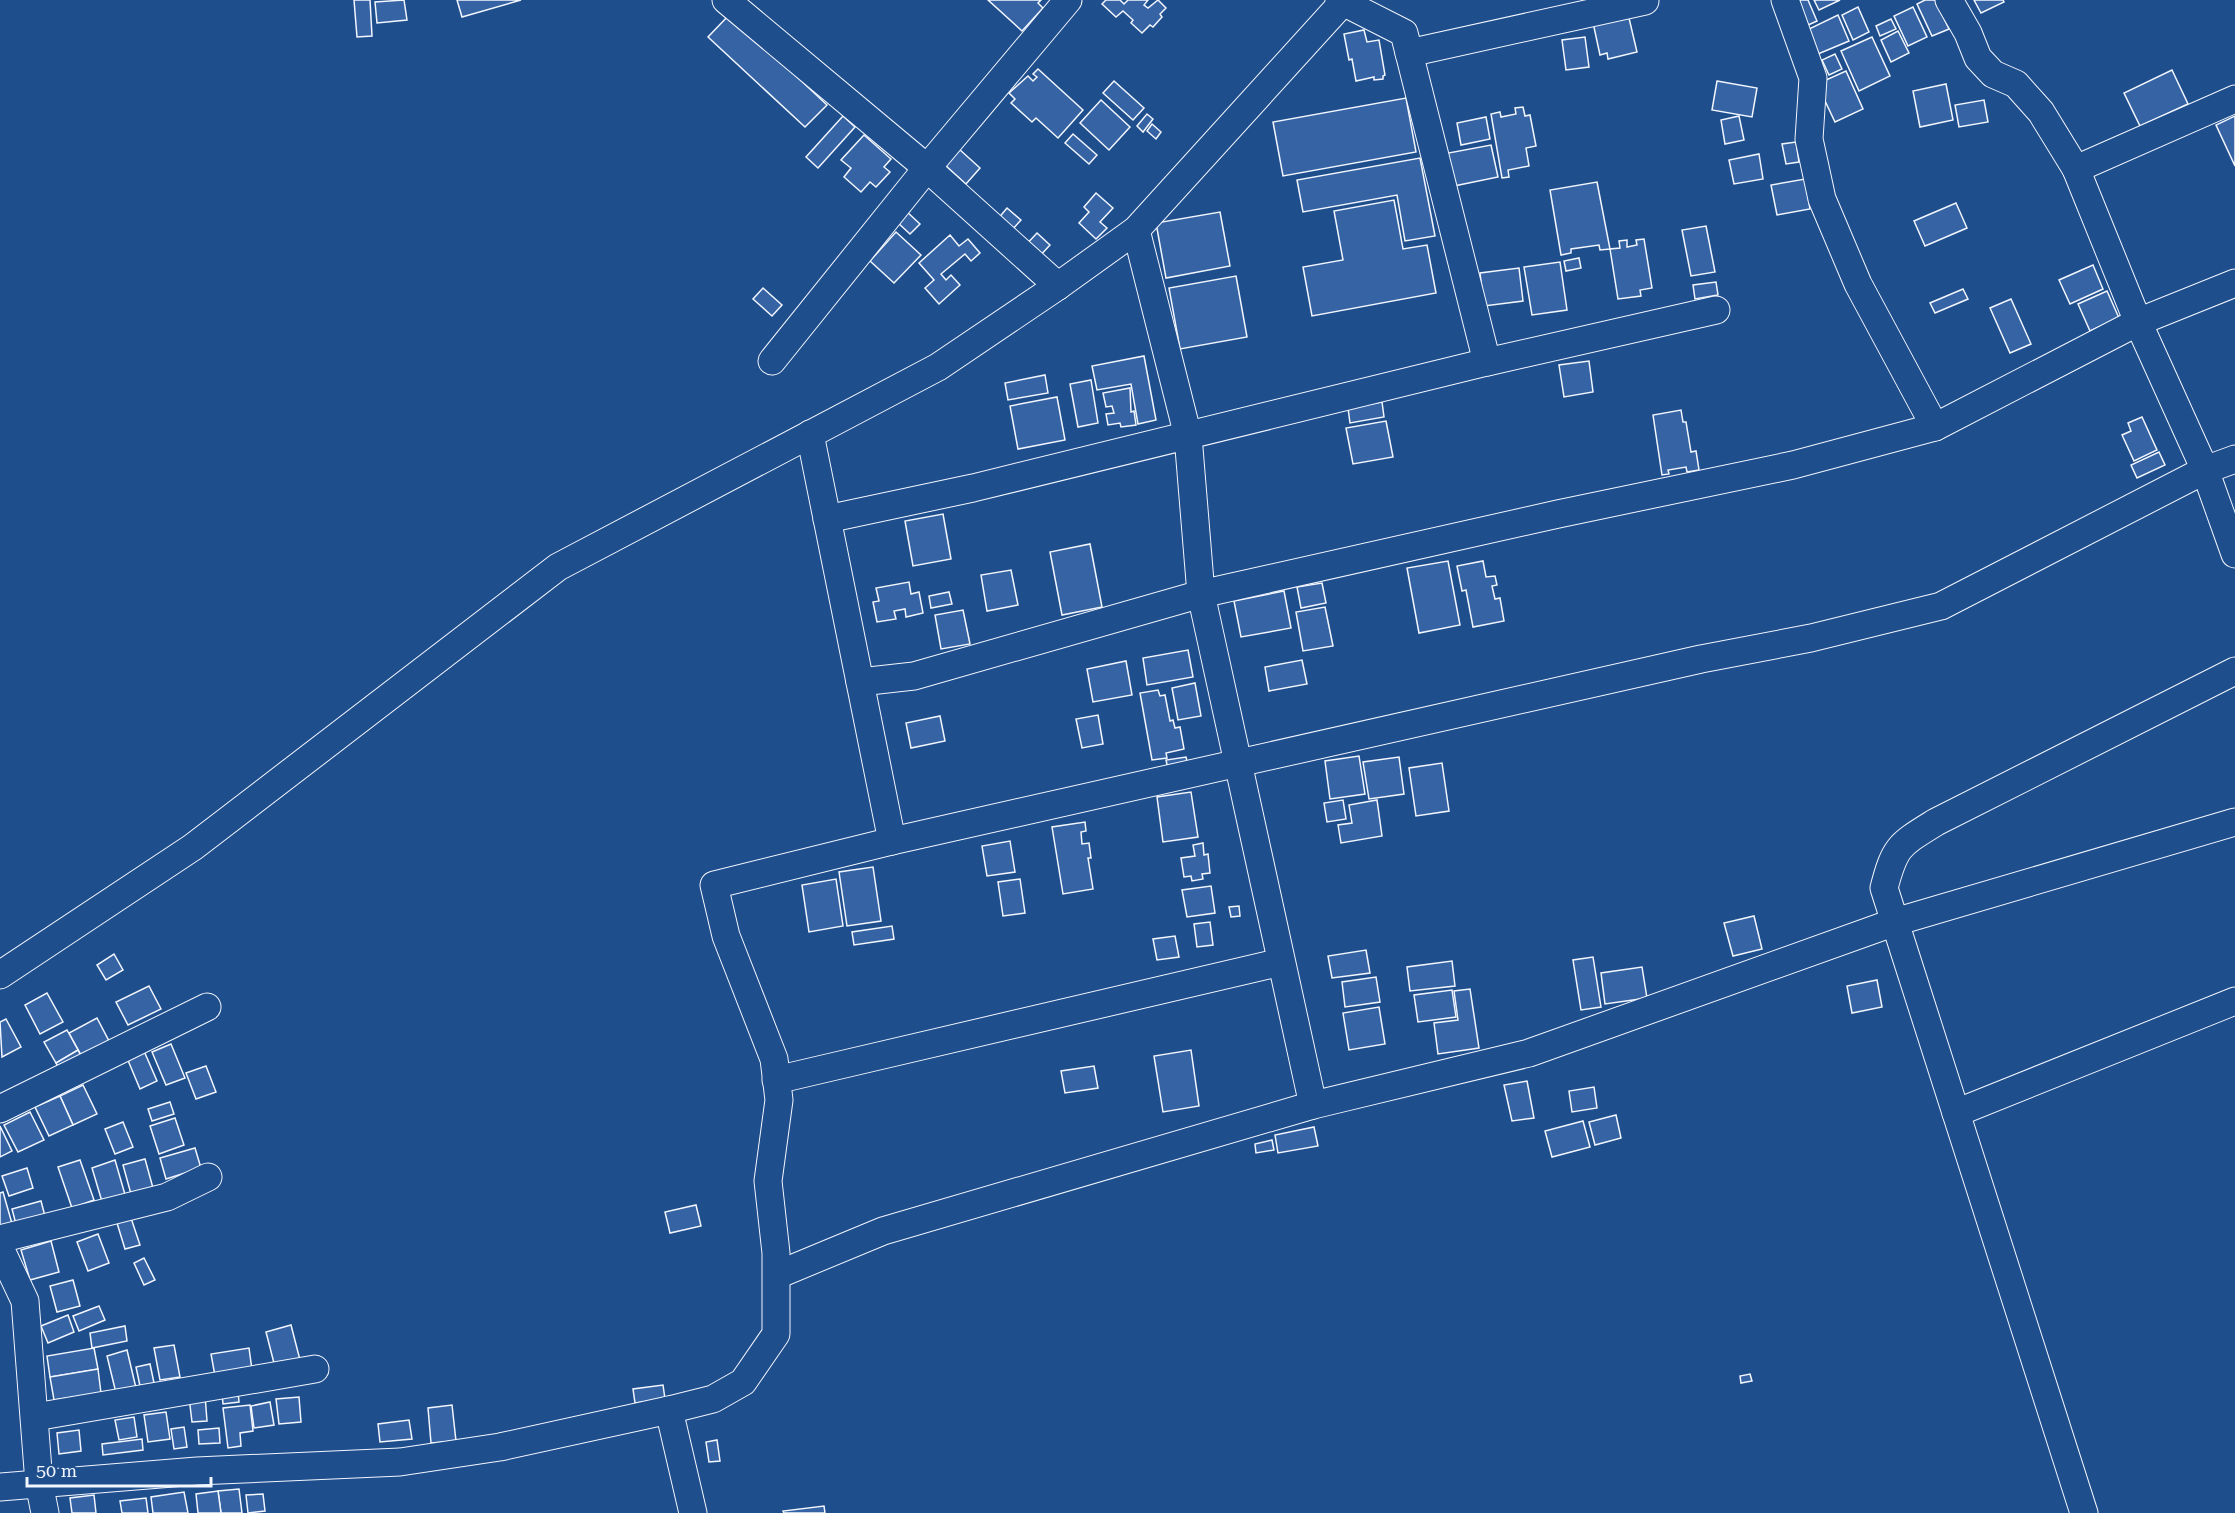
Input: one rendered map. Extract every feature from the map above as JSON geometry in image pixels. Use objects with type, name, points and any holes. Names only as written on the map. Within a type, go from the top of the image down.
[{"type":"street","points":[[726,0],[927,168],[1058,286]]},
{"type":"street","points":[[772,361],[927,168],[1068,0]]},
{"type":"street","points":[[1785,0],[1813,78],[1809,139],[1822,199],[1858,284],[1935,427]]},
{"type":"street","points":[[1948,0],[1968,33],[1978,58],[1993,74],[2016,84],[2041,112],[2076,169],[2138,322],[2205,470],[2235,554]]},
{"type":"street","points":[[0,975],[193,847],[558,567],[938,367],[1136,231],[1342,1],[1404,33],[1487,362]]},
{"type":"street","points":[[1409,53],[1645,1]]},
{"type":"street","points":[[2076,169],[2235,99]]},
{"type":"street","points":[[1136,231],[1188,436],[1201,594],[1313,1105]]},
{"type":"street","points":[[860,682],[914,676],[1201,594],[1558,514],[1793,465],[1935,427],[2138,322],[2235,283]]},
{"type":"street","points":[[827,519],[973,488],[1487,362],[1716,310]]},
{"type":"street","points":[[810,434],[892,842]]},
{"type":"street","points":[[0,1487],[197,1471],[400,1462],[500,1447],[669,1410],[713,1399],[743,1382],[776,1334],[777,1275],[768,1181],[779,1100],[774,1059],[726,936],[714,885],[1237,763],[1701,659],[1811,638],[1941,606],[2205,470],[2235,459]]},
{"type":"street","points":[[2084,1513],[1884,888],[1891,861],[1903,842],[1936,822],[2235,670]]},
{"type":"street","points":[[777,1275],[883,1231],[1313,1105],[1529,1053],[1895,922],[2235,822]]},
{"type":"street","points":[[776,1080],[1281,962]]},
{"type":"street","points":[[1956,1113],[2235,1001]]},
{"type":"street","points":[[0,1109],[207,1007]]},
{"type":"street","points":[[0,1239],[167,1197],[208,1177]]},
{"type":"street","points":[[0,1248],[25,1301],[39,1483],[45,1513]]},
{"type":"street","points":[[35,1417],[315,1369]]},
{"type":"street","points":[[669,1410],[693,1513]]},
{"type":"building","points":[[354,0],[370,0],[372,36],[357,37]]},
{"type":"building","points":[[404,0],[407,20],[377,23],[375,2]]},
{"type":"building","points":[[457,0],[521,0],[462,17]]},
{"type":"building","points":[[988,0],[1041,0],[1038,3],[1043,8],[1022,31]]},
{"type":"building","points":[[1106,0],[1120,0],[1124,4],[1128,0],[1148,0],[1144,5],[1148,8],[1158,0],[1166,8],[1153,27],[1150,25],[1142,33],[1123,11],[1116,17],[1102,4]]},
{"type":"building","points":[[1796,0],[1808,0],[1817,21],[1806,26]]},
{"type":"building","points":[[1814,0],[1840,0],[1819,10]]},
{"type":"building","points":[[1925,0],[1935,0],[1949,29],[1932,36],[1917,4]]},
{"type":"building","points":[[1974,0],[2003,0],[2004,2],[1981,13]]},
{"type":"building","points":[[1858,7],[1869,32],[1853,40],[1842,15]]},
{"type":"building","points":[[1913,7],[1927,37],[1908,46],[1894,16]]},
{"type":"building","points":[[730,14],[827,105],[805,127],[708,37]]},
{"type":"building","points":[[1838,15],[1849,41],[1818,54],[1807,30]]},
{"type":"building","points":[[1592,18],[1629,18],[1637,52],[1608,59],[1607,53],[1600,55]]},
{"type":"building","points":[[1891,19],[1896,29],[1880,36],[1876,26]]},
{"type":"building","points":[[1364,30],[1367,42],[1379,40],[1385,75],[1383,79],[1374,80],[1374,77],[1356,81],[1344,34]]},
{"type":"building","points":[[1898,31],[1909,53],[1891,62],[1881,40]]},
{"type":"building","points":[[1585,37],[1589,67],[1566,70],[1562,40]]},
{"type":"building","points":[[1872,37],[1890,76],[1859,91],[1841,51]]},
{"type":"building","points":[[1835,54],[1842,69],[1829,75],[1822,60]]},
{"type":"building","points":[[1038,69],[1083,110],[1058,138],[1036,118],[1032,122],[1011,103],[1015,99],[1009,93],[1028,76],[1033,81],[1037,77],[1033,74]]},
{"type":"building","points":[[2172,70],[2188,104],[2140,126],[2124,93]]},
{"type":"building","points":[[1846,71],[1863,109],[1835,122],[1817,84]]},
{"type":"building","points":[[1114,81],[1144,108],[1133,120],[1103,93]]},
{"type":"building","points":[[1717,81],[1757,88],[1752,117],[1712,110]]},
{"type":"building","points":[[1946,84],[1953,120],[1920,127],[1913,91]]},
{"type":"building","points":[[1406,98],[1416,152],[1283,176],[1273,122]]},
{"type":"building","points":[[1101,100],[1130,127],[1109,150],[1080,123]]},
{"type":"building","points":[[1984,100],[1988,122],[1959,127],[1955,105]]},
{"type":"building","points":[[1523,107],[1525,116],[1530,115],[1536,146],[1526,148],[1529,166],[1508,170],[1509,177],[1502,178],[1491,114],[1500,112],[1501,117],[1516,114],[1515,108]]},
{"type":"building","points":[[1147,114],[1153,119],[1143,132],[1137,126]]},
{"type":"building","points":[[843,116],[855,127],[818,168],[806,157]]},
{"type":"building","points":[[1739,116],[1744,140],[1725,144],[1721,120]]},
{"type":"building","points":[[2235,116],[2235,166],[2216,125]]},
{"type":"building","points":[[1486,117],[1490,139],[1461,145],[1457,123]]},
{"type":"building","points":[[1152,124],[1161,132],[1156,139],[1147,131]]},
{"type":"building","points":[[1073,134],[1097,155],[1089,164],[1065,143]]},
{"type":"building","points":[[864,135],[891,159],[884,167],[890,172],[876,187],[870,182],[861,192],[844,177],[851,168],[841,160]]},
{"type":"building","points":[[1796,142],[1799,162],[1786,164],[1782,144]]},
{"type":"building","points":[[1491,145],[1498,177],[1449,187],[1443,154]]},
{"type":"building","points":[[959,149],[980,168],[966,184],[945,165]]},
{"type":"building","points":[[1759,154],[1763,179],[1734,184],[1729,160]]},
{"type":"building","points":[[1420,158],[1435,236],[1405,241],[1397,195],[1303,212],[1297,180]]},
{"type":"building","points":[[1805,179],[1810,209],[1777,215],[1771,185]]},
{"type":"building","points":[[1597,182],[1610,249],[1600,250],[1599,245],[1571,249],[1571,253],[1561,255],[1550,190]]},
{"type":"building","points":[[1096,193],[1113,208],[1100,222],[1107,228],[1096,239],[1079,223],[1089,212],[1084,207]]},
{"type":"building","points":[[1394,200],[1403,249],[1427,245],[1436,293],[1312,316],[1303,267],[1343,260],[1334,211]]},
{"type":"building","points":[[1956,203],[1967,228],[1925,246],[1914,221]]},
{"type":"building","points":[[1007,208],[1021,220],[1010,232],[997,220]]},
{"type":"building","points":[[906,211],[920,224],[910,234],[897,222]]},
{"type":"building","points":[[1220,212],[1230,266],[1166,278],[1156,223]]},
{"type":"building","points":[[1706,226],[1715,272],[1691,276],[1682,230]]},
{"type":"building","points":[[896,232],[921,255],[894,283],[870,261]]},
{"type":"building","points":[[1037,233],[1050,245],[1037,259],[1024,247]]},
{"type":"building","points":[[950,235],[959,246],[968,239],[980,253],[971,261],[965,254],[941,274],[946,280],[951,275],[960,285],[939,304],[925,288],[934,280],[919,263]]},
{"type":"building","points":[[1644,239],[1652,288],[1640,290],[1641,296],[1618,299],[1610,249],[1620,248],[1619,241],[1627,240],[1627,247],[1637,245],[1636,240]]},
{"type":"building","points":[[1579,258],[1581,268],[1566,271],[1564,261]]},
{"type":"building","points":[[1560,262],[1567,310],[1532,315],[1524,267]]},
{"type":"building","points":[[2093,265],[2103,289],[2070,304],[2059,280]]},
{"type":"building","points":[[1519,268],[1523,301],[1484,306],[1480,273]]},
{"type":"building","points":[[1236,276],[1247,337],[1180,349],[1169,288]]},
{"type":"building","points":[[1716,282],[1718,295],[1695,299],[1693,285]]},
{"type":"building","points":[[763,288],[782,305],[772,316],[753,299]]},
{"type":"building","points":[[1963,289],[1968,299],[1935,313],[1930,303]]},
{"type":"building","points":[[2107,291],[2119,318],[2090,331],[2078,304]]},
{"type":"building","points":[[2011,299],[2031,344],[2010,353],[1990,308]]},
{"type":"building","points":[[1144,356],[1156,420],[1138,424],[1131,384],[1097,390],[1092,366]]},
{"type":"building","points":[[1589,361],[1593,392],[1564,397],[1559,365]]},
{"type":"building","points":[[1045,375],[1048,393],[1008,400],[1005,383]]},
{"type":"building","points":[[1091,380],[1098,423],[1078,427],[1070,384]]},
{"type":"building","points":[[1130,388],[1131,412],[1134,411],[1136,425],[1121,427],[1120,423],[1108,425],[1106,414],[1114,413],[1112,406],[1106,407],[1103,393]]},
{"type":"building","points":[[1057,397],[1065,440],[1018,449],[1010,406]]},
{"type":"building","points":[[1382,402],[1384,417],[1350,423],[1348,408]]},
{"type":"building","points":[[1681,410],[1683,422],[1686,422],[1691,452],[1696,451],[1699,470],[1687,472],[1686,467],[1668,470],[1669,474],[1662,475],[1653,415]]},
{"type":"building","points":[[2142,417],[2157,450],[2134,461],[2122,435],[2131,431],[2128,423]]},
{"type":"building","points":[[1386,421],[1393,457],[1353,464],[1346,428]]},
{"type":"building","points":[[2159,452],[2165,465],[2137,478],[2131,465]]},
{"type":"building","points":[[943,514],[951,559],[913,566],[905,521]]},
{"type":"building","points":[[1090,544],[1102,607],[1062,615],[1050,552]]},
{"type":"building","points":[[1448,561],[1460,625],[1419,633],[1407,568]]},
{"type":"building","points":[[1483,561],[1486,577],[1495,576],[1497,585],[1492,586],[1495,599],[1500,598],[1504,621],[1473,627],[1466,590],[1462,591],[1457,566]]},
{"type":"building","points":[[1011,570],[1018,605],[987,611],[981,575]]},
{"type":"building","points":[[909,582],[911,594],[919,592],[923,613],[906,617],[905,609],[894,611],[896,619],[877,622],[873,602],[879,601],[876,588]]},
{"type":"building","points":[[1322,583],[1326,603],[1301,608],[1297,587]]},
{"type":"building","points":[[1284,591],[1291,628],[1241,637],[1234,601]]},
{"type":"building","points":[[949,592],[952,604],[931,608],[929,596]]},
{"type":"building","points":[[1325,607],[1333,646],[1303,651],[1296,612]]},
{"type":"building","points":[[963,610],[970,644],[941,649],[935,615]]},
{"type":"building","points":[[1188,650],[1193,677],[1147,685],[1143,658]]},
{"type":"building","points":[[1302,660],[1307,684],[1269,691],[1265,667]]},
{"type":"building","points":[[1126,661],[1132,695],[1093,702],[1087,669]]},
{"type":"building","points":[[1195,683],[1201,716],[1178,720],[1172,688]]},
{"type":"building","points":[[1158,690],[1160,696],[1165,695],[1170,721],[1173,720],[1175,728],[1180,727],[1184,749],[1166,753],[1167,758],[1152,760],[1140,693]]},
{"type":"building","points":[[1098,715],[1103,744],[1082,748],[1076,719]]},
{"type":"building","points":[[940,716],[945,741],[911,748],[906,723]]},
{"type":"building","points":[[1359,756],[1365,794],[1330,799],[1325,761]]},
{"type":"building","points":[[1186,757],[1188,766],[1168,769],[1166,760]]},
{"type":"building","points":[[1399,757],[1404,794],[1369,799],[1363,762]]},
{"type":"building","points":[[1442,763],[1449,811],[1416,816],[1409,768]]},
{"type":"building","points":[[1191,792],[1198,837],[1163,842],[1157,797]]},
{"type":"building","points":[[1343,800],[1346,819],[1327,822],[1324,803]]},
{"type":"building","points":[[1377,800],[1382,836],[1341,843],[1338,825],[1352,823],[1349,805]]},
{"type":"building","points":[[1085,822],[1086,831],[1081,832],[1082,844],[1089,843],[1091,858],[1088,858],[1093,889],[1063,894],[1052,827]]},
{"type":"building","points":[[1010,841],[1015,872],[987,876],[982,846]]},
{"type":"building","points":[[1203,843],[1204,855],[1208,854],[1210,873],[1202,874],[1203,879],[1192,881],[1191,876],[1184,877],[1181,858],[1195,856],[1193,845]]},
{"type":"building","points":[[873,867],[881,921],[847,926],[839,872]]},
{"type":"building","points":[[836,879],[843,926],[809,932],[802,885]]},
{"type":"building","points":[[1020,879],[1025,913],[1003,916],[998,882]]},
{"type":"building","points":[[1211,886],[1215,913],[1187,917],[1182,890]]},
{"type":"building","points":[[1239,906],[1240,916],[1231,917],[1229,907]]},
{"type":"building","points":[[1754,916],[1762,949],[1733,956],[1724,923]]},
{"type":"building","points":[[1210,922],[1213,945],[1197,947],[1194,924]]},
{"type":"building","points":[[892,926],[894,939],[854,945],[852,932]]},
{"type":"building","points":[[1175,936],[1179,957],[1157,960],[1153,939]]},
{"type":"building","points":[[1366,950],[1370,973],[1332,978],[1328,956]]},
{"type":"building","points":[[114,954],[123,970],[106,980],[97,965]]},
{"type":"building","points":[[1593,957],[1601,1007],[1581,1010],[1573,960]]},
{"type":"building","points":[[1452,961],[1455,986],[1410,991],[1407,967]]},
{"type":"building","points":[[1642,967],[1647,998],[1605,1004],[1601,973]]},
{"type":"building","points":[[1376,977],[1380,1002],[1345,1007],[1342,982]]},
{"type":"building","points":[[1877,980],[1882,1007],[1852,1013],[1847,986]]},
{"type":"building","points":[[149,986],[161,1009],[128,1025],[116,1002]]},
{"type":"building","points":[[1470,989],[1479,1048],[1438,1054],[1434,1023],[1458,1020],[1454,991]]},
{"type":"building","points":[[1452,990],[1456,1017],[1418,1022],[1414,995]]},
{"type":"building","points":[[47,993],[63,1022],[40,1034],[25,1005]]},
{"type":"building","points":[[1379,1007],[1385,1044],[1349,1050],[1343,1013]]},
{"type":"building","points":[[97,1018],[109,1041],[81,1055],[69,1033]]},
{"type":"building","points":[[6,1019],[21,1047],[2,1057],[0,1022]]},
{"type":"building","points":[[67,1030],[78,1050],[56,1063],[44,1042]]},
{"type":"building","points":[[171,1044],[185,1078],[166,1085],[152,1052]]},
{"type":"building","points":[[78,1050],[83,1060],[61,1072],[56,1063]]},
{"type":"building","points":[[1191,1050],[1199,1106],[1163,1112],[1154,1056]]},
{"type":"building","points":[[144,1051],[157,1081],[140,1089],[127,1058]]},
{"type":"building","points":[[206,1066],[216,1092],[196,1099],[186,1073]]},
{"type":"building","points":[[1094,1066],[1098,1088],[1065,1093],[1061,1071]]},
{"type":"building","points":[[1527,1081],[1534,1118],[1512,1121],[1504,1085]]},
{"type":"building","points":[[83,1085],[97,1114],[73,1125],[60,1096]]},
{"type":"building","points":[[1594,1087],[1597,1108],[1572,1112],[1569,1091]]},
{"type":"building","points":[[60,1096],[73,1125],[49,1136],[35,1107]]},
{"type":"building","points":[[170,1102],[174,1114],[152,1121],[148,1109]]},
{"type":"building","points":[[30,1112],[44,1140],[18,1152],[4,1125]]},
{"type":"building","points":[[1616,1115],[1621,1138],[1595,1145],[1589,1122]]},
{"type":"building","points":[[175,1118],[184,1145],[159,1154],[150,1126]]},
{"type":"building","points":[[1583,1121],[1590,1147],[1552,1157],[1545,1131]]},
{"type":"building","points":[[123,1122],[133,1147],[115,1154],[105,1129]]},
{"type":"building","points":[[0,1126],[12,1151],[0,1157]]},
{"type":"building","points":[[1314,1127],[1318,1146],[1278,1153],[1275,1135]]},
{"type":"building","points":[[1272,1140],[1274,1150],[1256,1153],[1255,1144]]},
{"type":"building","points":[[195,1148],[201,1168],[166,1179],[160,1158]]},
{"type":"building","points":[[145,1159],[153,1188],[131,1194],[123,1165]]},
{"type":"building","points":[[80,1160],[94,1200],[72,1208],[58,1167]]},
{"type":"building","points":[[115,1160],[126,1198],[103,1205],[92,1168]]},
{"type":"building","points":[[27,1168],[33,1188],[9,1196],[2,1176]]},
{"type":"building","points":[[3,1192],[13,1227],[0,1231],[0,1193]]},
{"type":"building","points":[[41,1201],[46,1220],[17,1228],[12,1209]]},
{"type":"building","points":[[696,1205],[701,1226],[670,1233],[665,1212]]},
{"type":"building","points":[[131,1218],[140,1245],[125,1249],[117,1223]]},
{"type":"building","points":[[98,1234],[109,1263],[88,1271],[77,1242]]},
{"type":"building","points":[[51,1241],[59,1272],[30,1280],[21,1250]]},
{"type":"building","points":[[144,1258],[155,1280],[144,1285],[134,1263]]},
{"type":"building","points":[[73,1280],[80,1306],[57,1312],[50,1286]]},
{"type":"building","points":[[99,1306],[105,1320],[79,1331],[73,1316]]},
{"type":"building","points":[[68,1315],[74,1332],[48,1343],[41,1326]]},
{"type":"building","points":[[291,1325],[300,1360],[275,1367],[266,1332]]},
{"type":"building","points":[[125,1326],[127,1341],[92,1348],[90,1333]]},
{"type":"building","points":[[174,1345],[180,1377],[160,1380],[154,1348]]},
{"type":"building","points":[[94,1348],[98,1369],[50,1377],[47,1356]]},
{"type":"building","points":[[249,1348],[252,1370],[215,1376],[211,1354]]},
{"type":"building","points":[[127,1350],[136,1388],[116,1393],[107,1356]]},
{"type":"building","points":[[150,1364],[154,1383],[140,1386],[136,1367]]},
{"type":"building","points":[[98,1369],[101,1393],[54,1400],[50,1377]]},
{"type":"building","points":[[1750,1374],[1752,1381],[1741,1383],[1740,1376]]},
{"type":"building","points":[[663,1385],[665,1399],[635,1403],[633,1389]]},
{"type":"building","points":[[238,1391],[239,1402],[223,1404],[222,1393]]},
{"type":"building","points":[[205,1395],[207,1421],[192,1422],[189,1397]]},
{"type":"building","points":[[299,1397],[301,1422],[279,1424],[276,1399]]},
{"type":"building","points":[[270,1402],[274,1425],[254,1428],[251,1406]]},
{"type":"building","points":[[250,1405],[253,1431],[240,1433],[241,1446],[228,1448],[223,1408]]},
{"type":"building","points":[[452,1405],[456,1441],[431,1443],[428,1408]]},
{"type":"building","points":[[166,1412],[170,1439],[148,1442],[144,1415]]},
{"type":"building","points":[[134,1417],[137,1437],[119,1440],[115,1420]]},
{"type":"building","points":[[409,1420],[412,1439],[380,1442],[378,1424]]},
{"type":"building","points":[[184,1427],[187,1447],[174,1449],[171,1429]]},
{"type":"building","points":[[219,1428],[220,1443],[199,1444],[198,1430]]},
{"type":"building","points":[[79,1430],[81,1451],[59,1454],[57,1433]]},
{"type":"building","points":[[142,1439],[143,1450],[103,1455],[102,1444]]},
{"type":"building","points":[[717,1440],[720,1461],[709,1462],[706,1442]]},
{"type":"building","points":[[239,1489],[242,1513],[221,1513],[218,1491]]},
{"type":"building","points":[[218,1491],[221,1513],[198,1513],[196,1494]]},
{"type":"building","points":[[184,1492],[188,1513],[153,1513],[151,1497]]},
{"type":"building","points":[[263,1494],[265,1511],[248,1513],[246,1495]]},
{"type":"building","points":[[94,1495],[96,1513],[72,1513],[70,1498]]},
{"type":"building","points":[[146,1498],[148,1513],[122,1513],[120,1501]]},
{"type":"building","points":[[824,1506],[825,1513],[784,1513],[783,1511]]}]
